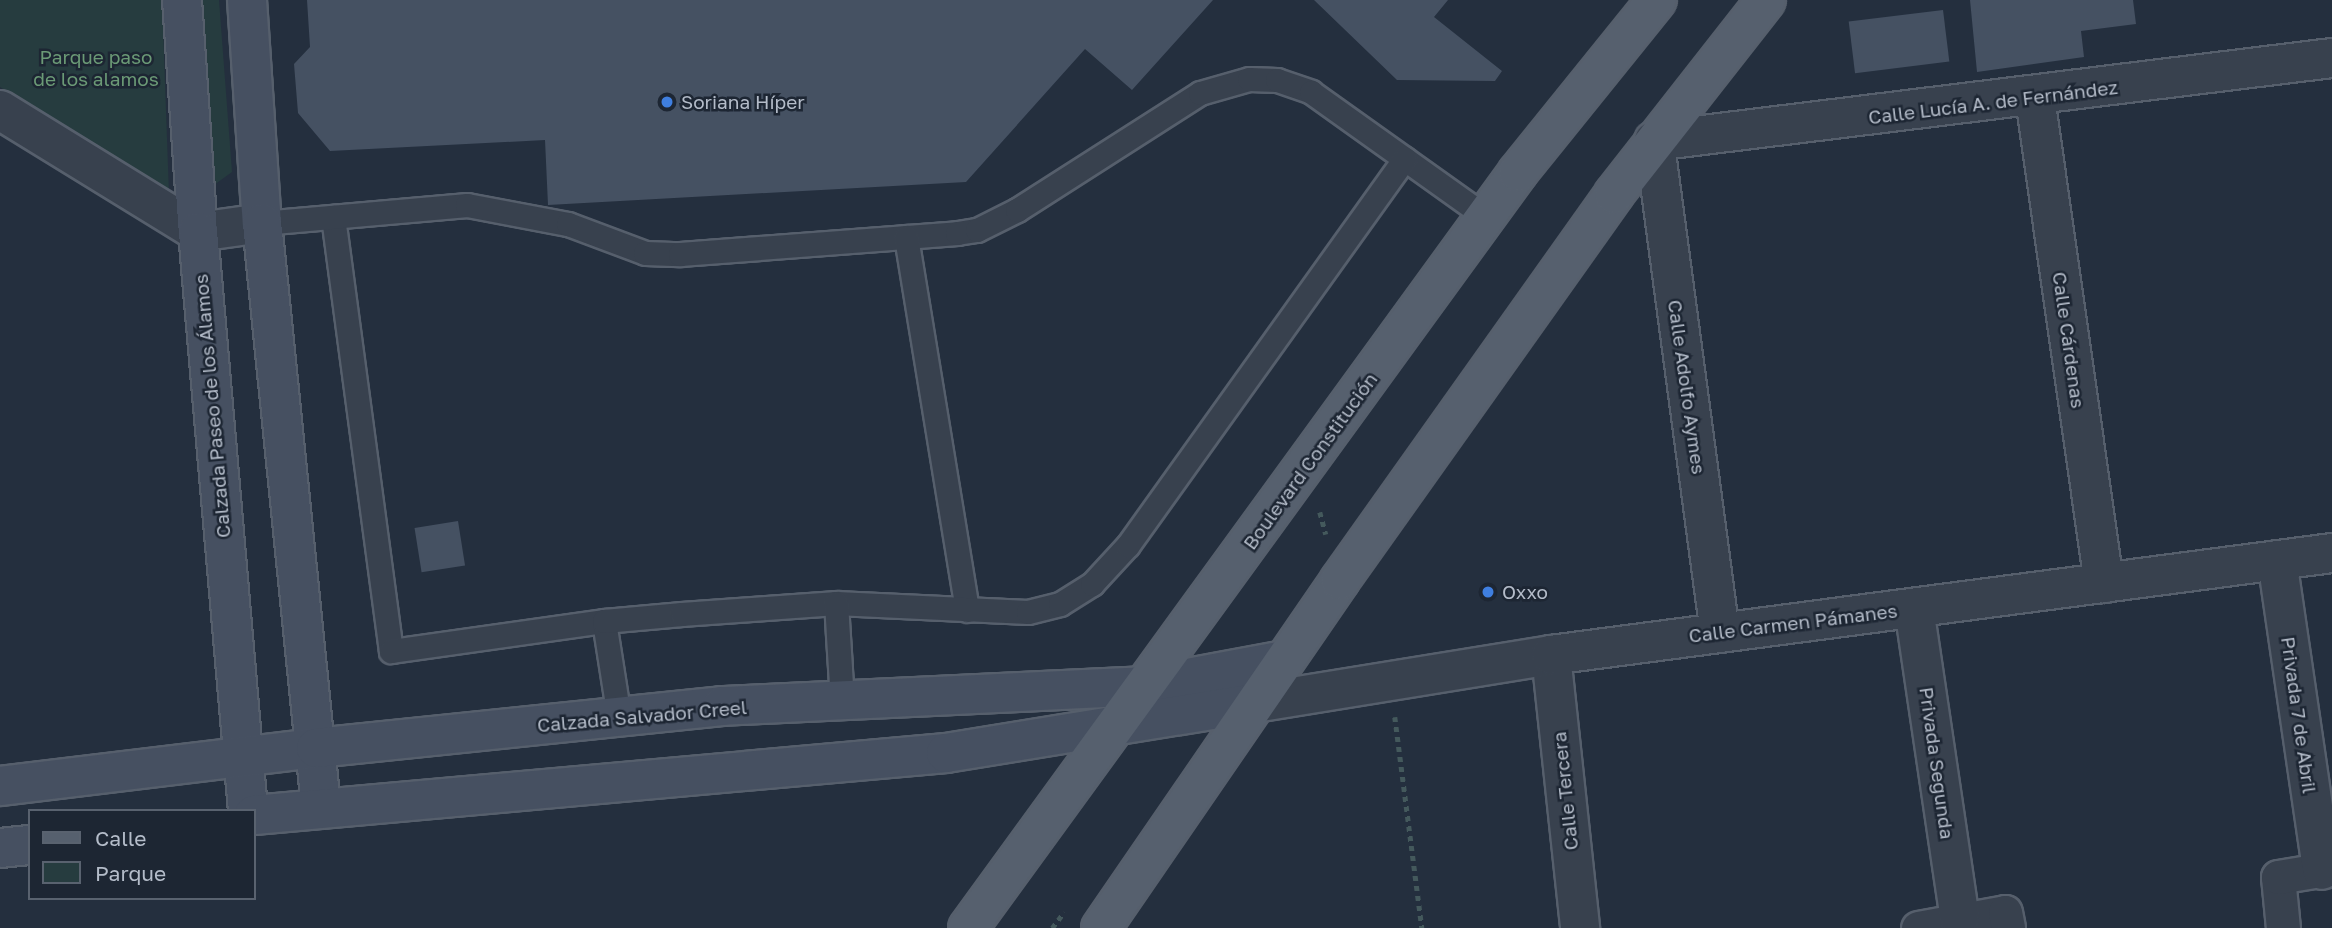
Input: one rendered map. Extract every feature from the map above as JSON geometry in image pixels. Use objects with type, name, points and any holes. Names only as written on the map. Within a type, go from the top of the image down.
[{"type":"main road","name":"Calzada Paseo de los Álamos","points":[[183,0],[198,232],[248,809]]},
{"type":"main road","points":[[247,0],[262,223],[321,807]]},
{"type":"main road","name":"Boulevard Constitución","points":[[968,928],[1306,468],[1486,217],[1657,0]]},
{"type":"main road","points":[[1101,928],[1340,580],[1654,141],[1766,0]]},
{"type":"main road","name":"Calzada Salvador Creel","points":[[0,786],[316,748],[619,717],[842,700],[1145,686],[1284,660]]},
{"type":"main road","points":[[256,815],[321,807],[761,773],[946,753],[1255,703]]},
{"type":"main road","points":[[0,848],[28,845]]},
{"type":"street","name":"Calle Lucía A. de Fernández","points":[[1654,141],[2035,98],[2332,58]]},
{"type":"street","name":"Calle Cárdenas","points":[[2035,98],[2104,583]]},
{"type":"street","points":[[0,110],[198,232],[262,223]]},
{"type":"street","name":"Calle Adolfo Aymes","points":[[1654,141],[1720,633]]},
{"type":"street","name":"Calle Carmen Pámanes","points":[[1255,703],[1551,655],[2332,552]]},
{"type":"street","name":"Privada 7 de Abril","points":[[2277,560],[2327,869]]},
{"type":"street","name":"Privada Segunda","points":[[1914,608],[1960,918]]},
{"type":"street","name":"Calle Tercera","points":[[1551,655],[1580,928]]},
{"type":"street","points":[[2283,928],[2278,877],[2327,869]]},
{"type":"street","points":[[1918,928],[1960,918],[2006,912],[2008,928]]},
{"type":"lane","points":[[262,223],[439,205],[487,206],[568,224],[638,251],[661,254],[967,232],[996,222],[1192,99],[1234,80],[1268,79],[1311,92],[1486,217]]},
{"type":"lane","points":[[333,217],[391,651],[604,621],[836,603],[967,610],[1045,608],[1092,584],[1135,535],[1404,159]]},
{"type":"lane","points":[[906,237],[967,610]]},
{"type":"lane","points":[[836,603],[842,700]]},
{"type":"lane","points":[[604,621],[619,717]]},
{"type":"path","points":[[1306,468],[1340,580]]},
{"type":"path","points":[[1388,680],[1406,780],[1423,928]]},
{"type":"green space","name":"Parque paso de los alamos","points":[[0,0],[162,0],[169,194],[0,87]]},
{"type":"green space","points":[[188,0],[219,0],[232,172],[207,190]]},
{"type":"building","name":"Soriana Híper","points":[[307,0],[1213,0],[1132,90],[1085,49],[966,182],[548,205],[545,140],[330,151],[298,113],[294,64],[310,47]]},
{"type":"building","points":[[1314,0],[1448,0],[1434,17],[1502,71],[1495,81],[1397,80]]},
{"type":"building","points":[[1970,0],[2133,0],[2136,24],[2081,31],[2084,57],[1977,72]]},
{"type":"building","points":[[1943,10],[1949,62],[1855,73],[1849,22]]},
{"type":"building","points":[[458,521],[465,565],[422,572],[415,528]]},
{"type":"place","name":"Soriana Híper","points":[[667,102]]},
{"type":"place","name":"Oxxo","points":[[1488,592]]}]
